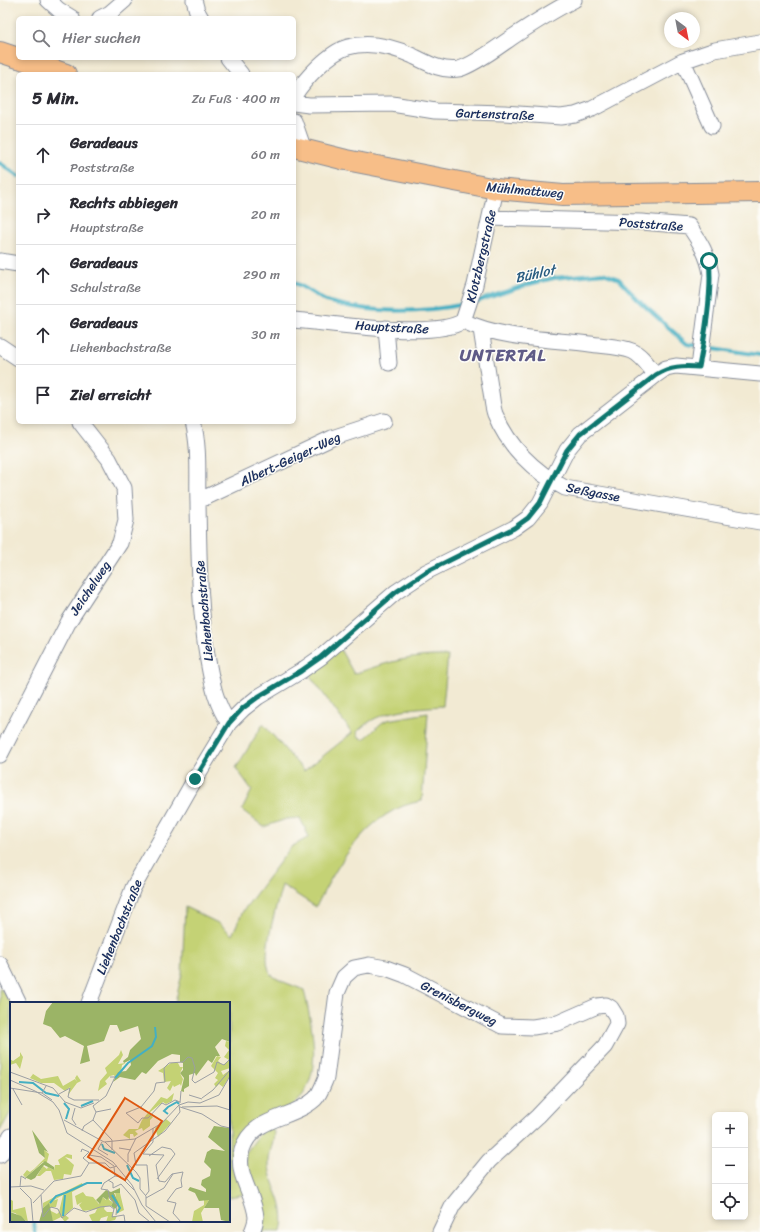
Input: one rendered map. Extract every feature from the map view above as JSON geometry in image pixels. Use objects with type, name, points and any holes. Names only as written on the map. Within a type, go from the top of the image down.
[{"type":"main road","points":[[0,52],[16,57]]},
{"type":"main road","points":[[25,60],[60,72]]},
{"type":"main road","name":"Mühlmattweg","points":[[299,148],[496,189],[563,195],[760,192]]},
{"type":"street","points":[[48,0],[59,10],[69,16]]},
{"type":"street","points":[[104,16],[110,13],[125,0]]},
{"type":"street","points":[[194,0],[196,11],[200,16]]},
{"type":"street","points":[[296,93],[301,85],[325,61],[347,47],[377,45],[397,49],[441,69],[459,69],[487,54],[552,11],[574,0]]},
{"type":"street","name":"Gartenstraße","points":[[296,103],[309,105],[392,104],[436,111],[504,113],[561,117],[576,115],[592,109],[684,61],[715,50],[760,42]]},
{"type":"street","points":[[230,60],[239,72]]},
{"type":"street","points":[[684,61],[712,126]]},
{"type":"street","points":[[296,132],[299,148]]},
{"type":"street","name":"Klotzbergstraße","points":[[465,317],[475,285],[496,189]]},
{"type":"street","name":"Poststraße","points":[[490,218],[641,222],[689,226],[702,245],[709,261],[711,274],[700,362]]},
{"type":"street","points":[[0,261],[16,264]]},
{"type":"street","points":[[465,317],[481,329],[632,351],[642,358],[656,375]]},
{"type":"street","name":"Hauptstraße","points":[[296,320],[408,330],[442,329],[455,326],[465,317]]},
{"type":"street","points":[[386,328],[389,363]]},
{"type":"street","name":"Seßgasse","points":[[481,329],[495,412],[504,431],[522,456],[531,466],[551,481],[565,488],[760,522]]},
{"type":"street","points":[[0,346],[16,357]]},
{"type":"street","points":[[229,723],[243,708],[258,697],[321,657],[396,592],[426,572],[514,528],[528,518],[540,503],[567,450],[580,434],[666,368],[700,362],[760,374]]},
{"type":"street","name":"Albert-Geiger-Weg","points":[[198,501],[332,438],[384,421]]},
{"type":"street","name":"Jeichelweg","points":[[0,755],[26,707],[52,651],[69,621],[120,543],[126,520],[124,488],[109,459],[82,424]]},
{"type":"street","name":"Liehenbachstraße","points":[[89,1002],[132,888],[229,723],[220,711],[211,678],[204,634],[201,595],[198,501],[198,445],[193,424]]},
{"type":"street","points":[[0,964],[18,1002]]},
{"type":"street","name":"Grenisbergweg","points":[[252,1232],[256,1218],[241,1172],[240,1162],[242,1149],[249,1135],[256,1127],[281,1118],[303,1107],[315,1099],[322,1088],[326,1078],[338,993],[344,977],[354,968],[369,965],[386,968],[405,975],[502,1026],[540,1026],[558,1023],[597,1006],[606,1005],[611,1008],[616,1016],[617,1024],[604,1046],[538,1116],[489,1160],[453,1205],[440,1232]]},
{"type":"street","points":[[0,1155],[10,1138]]},
{"type":"green space","points":[[340,649],[354,674],[400,660],[448,656],[443,706],[409,709],[386,714],[366,724],[357,732],[359,737],[363,739],[380,724],[387,720],[428,713],[422,801],[403,806],[386,815],[371,826],[357,840],[334,873],[316,907],[282,885],[270,933],[267,959],[269,969],[273,976],[304,990],[314,1046],[311,1075],[307,1088],[294,1105],[242,1136],[246,1194],[230,1197],[230,1002],[175,1002],[182,974],[185,907],[220,924],[232,935],[243,911],[291,847],[309,837],[300,818],[286,819],[264,827],[242,810],[252,790],[236,768],[263,724],[304,771],[352,733],[308,673]]},
{"type":"green space","points":[[0,987],[10,1002],[10,1114],[0,1131]]},
{"type":"green space","points":[[264,1128],[272,1129],[274,1132],[269,1165],[270,1174],[281,1205],[283,1222],[281,1232],[256,1232],[245,1154]]},
{"type":"waterway","name":"Bühlot","points":[[0,163],[16,175]]},
{"type":"waterway","name":"Bühlot","points":[[472,303],[529,284],[554,278],[603,273],[619,279],[637,299],[687,344],[760,355]]},
{"type":"waterway","name":"Bühlot","points":[[296,284],[325,301],[346,306],[380,310],[414,310],[465,304]]},
{"type":"waterway","points":[[34,1222],[35,1232]]},
{"type":"district","name":"UNTERTAL","points":[[503,355]]},
{"type":"route","points":[[195,779],[229,723],[243,708],[321,657],[396,592],[426,572],[460,553],[514,528],[528,518],[540,503],[567,450],[580,434],[656,375],[666,368],[676,366],[699,367],[711,274],[709,261]]}]
